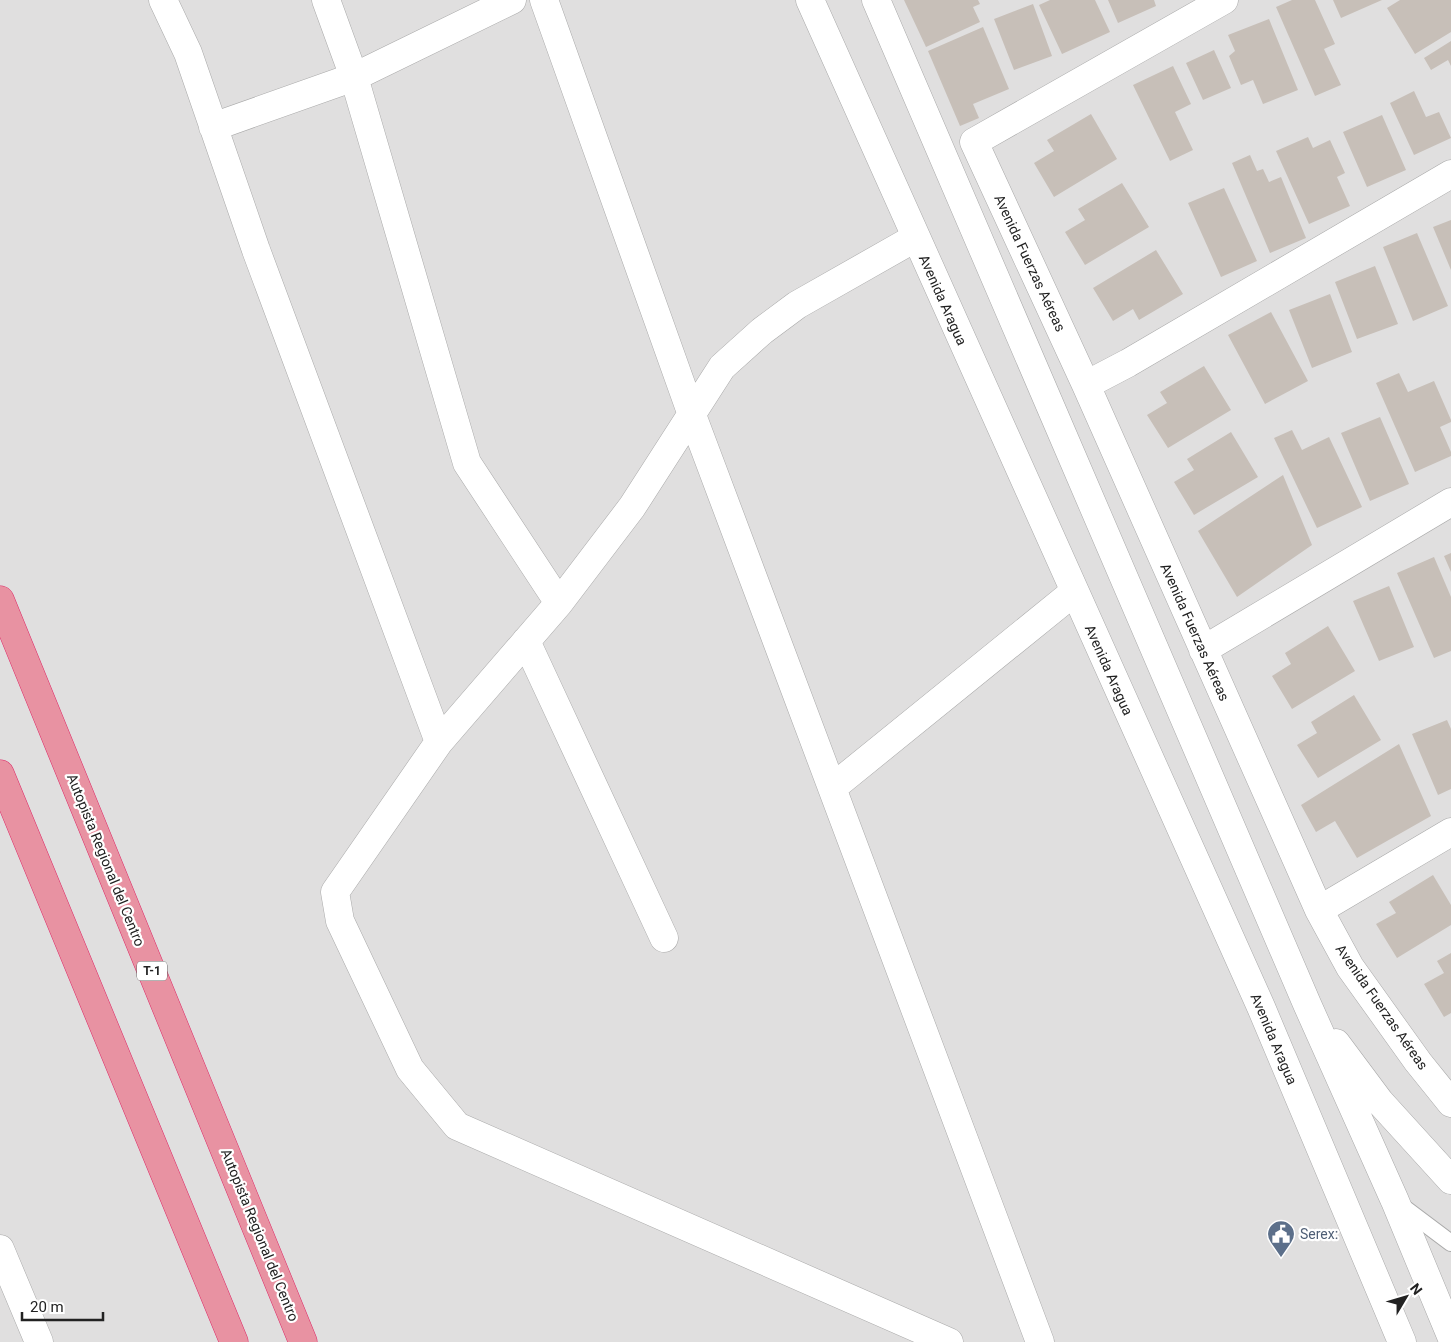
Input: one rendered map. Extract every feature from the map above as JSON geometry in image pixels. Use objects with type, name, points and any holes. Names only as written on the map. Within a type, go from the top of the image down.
[{"type":"highway","name":"Autopista Regional del Centro","points":[[0,600],[304,1342]]},
{"type":"highway","points":[[0,774],[234,1342]]},
{"type":"street","points":[[163,0],[188,53],[260,260],[439,742]]},
{"type":"street","points":[[326,0],[354,77],[467,463],[559,603]]},
{"type":"street","points":[[213,127],[354,77],[512,0]]},
{"type":"street","points":[[544,0],[692,415],[1040,1342]]},
{"type":"street","name":"Avenida Aragua","points":[[810,0],[1260,1007],[1402,1342]]},
{"type":"street","points":[[876,0],[1307,1004],[1395,1201],[1451,1336]]},
{"type":"street","name":"Avenida Fuerzas Aéreas","points":[[1224,0],[974,142],[1086,385],[1319,910],[1350,966],[1418,1062],[1451,1103]]},
{"type":"street","points":[[1086,385],[1136,358],[1451,174]]},
{"type":"street","points":[[915,238],[797,305],[762,331],[722,367],[632,507],[559,603],[439,742],[335,892],[340,921],[410,1069],[457,1126],[948,1342]]},
{"type":"street","points":[[1204,650],[1451,502]]},
{"type":"street","points":[[832,788],[1074,592]]},
{"type":"street","points":[[526,641],[664,938]]},
{"type":"street","points":[[1319,910],[1451,832]]},
{"type":"street","points":[[1307,1004],[1380,1102],[1451,1180]]},
{"type":"street","points":[[0,1249],[38,1342]]},
{"type":"lane","points":[[1395,1201],[1451,1243]]},
{"type":"shaded area","points":[[0,0],[1451,0],[1451,1342],[0,1342]]},
{"type":"building","points":[[904,0],[978,0],[980,4],[973,7],[980,22],[926,47]]},
{"type":"building","points":[[1050,0],[1095,0],[1110,32],[1062,54],[1039,5]]},
{"type":"building","points":[[1108,0],[1154,0],[1156,6],[1118,23]]},
{"type":"building","points":[[1292,0],[1315,0],[1335,44],[1324,49],[1341,85],[1315,96],[1276,7]]},
{"type":"building","points":[[1333,0],[1382,0],[1341,18]]},
{"type":"building","points":[[1400,0],[1451,0],[1451,32],[1415,54],[1387,8]]},
{"type":"building","points":[[1033,4],[1052,56],[1014,70],[994,19]]},
{"type":"building","points":[[1269,19],[1298,90],[1263,104],[1253,80],[1241,85],[1229,56],[1235,51],[1228,35]]},
{"type":"building","points":[[983,27],[1009,89],[973,104],[979,118],[960,126],[928,51]]},
{"type":"building","points":[[1451,41],[1451,66],[1448,60],[1431,70],[1424,58]]},
{"type":"building","points":[[1214,50],[1231,88],[1203,100],[1186,63]]},
{"type":"building","points":[[1173,66],[1191,104],[1175,112],[1193,150],[1170,161],[1133,85]]},
{"type":"building","points":[[1414,91],[1426,117],[1439,112],[1451,138],[1414,155],[1390,103]]},
{"type":"building","points":[[1091,114],[1117,159],[1054,197],[1034,163],[1054,151],[1047,140]]},
{"type":"building","points":[[1382,115],[1406,170],[1367,187],[1343,132]]},
{"type":"building","points":[[1308,137],[1313,148],[1330,140],[1345,173],[1337,177],[1350,206],[1309,224],[1276,151]]},
{"type":"building","points":[[1250,155],[1257,171],[1263,169],[1269,182],[1281,177],[1306,238],[1270,253],[1232,163]]},
{"type":"building","points":[[1122,183],[1149,227],[1085,265],[1065,232],[1085,220],[1078,209]]},
{"type":"building","points":[[1224,188],[1257,261],[1221,277],[1188,203]]},
{"type":"building","points":[[1451,220],[1451,270],[1433,227]]},
{"type":"building","points":[[1417,233],[1448,306],[1413,321],[1383,247]]},
{"type":"building","points":[[1156,250],[1183,294],[1139,320],[1133,309],[1113,321],[1093,288]]},
{"type":"building","points":[[1375,266],[1398,324],[1357,339],[1335,282]]},
{"type":"building","points":[[1330,294],[1352,352],[1312,368],[1289,310]]},
{"type":"building","points":[[1271,312],[1308,381],[1265,404],[1228,335]]},
{"type":"building","points":[[1204,366],[1231,410],[1168,448],[1147,415],[1167,403],[1160,392]]},
{"type":"building","points":[[1399,373],[1408,392],[1434,381],[1451,420],[1451,422],[1440,427],[1451,456],[1415,472],[1376,383]]},
{"type":"building","points":[[1380,417],[1409,484],[1370,501],[1341,433]]},
{"type":"building","points":[[1292,430],[1302,450],[1329,437],[1362,507],[1317,528],[1274,438]]},
{"type":"building","points":[[1231,432],[1258,477],[1194,515],[1174,482],[1194,470],[1187,459]]},
{"type":"building","points":[[1283,475],[1312,545],[1237,597],[1198,531]]},
{"type":"building","points":[[1451,553],[1451,572],[1444,556]]},
{"type":"building","points":[[1434,557],[1451,597],[1451,651],[1434,658],[1397,573]]},
{"type":"building","points":[[1389,586],[1414,647],[1379,661],[1353,601]]},
{"type":"building","points":[[1328,626],[1355,671],[1292,709],[1272,676],[1291,664],[1285,653]]},
{"type":"building","points":[[1354,695],[1381,740],[1318,778],[1297,745],[1317,733],[1311,722]]},
{"type":"building","points":[[1447,720],[1451,729],[1451,789],[1438,795],[1412,734]]},
{"type":"building","points":[[1399,744],[1431,816],[1357,858],[1335,821],[1316,832],[1301,805]]},
{"type":"building","points":[[1433,875],[1451,905],[1451,925],[1397,958],[1376,924],[1396,913],[1389,902]]},
{"type":"building","points":[[1451,953],[1451,1013],[1444,1017],[1424,984],[1444,973],[1437,961]]},
{"type":"place","name":"Serex:","points":[[1281,1258]]}]
